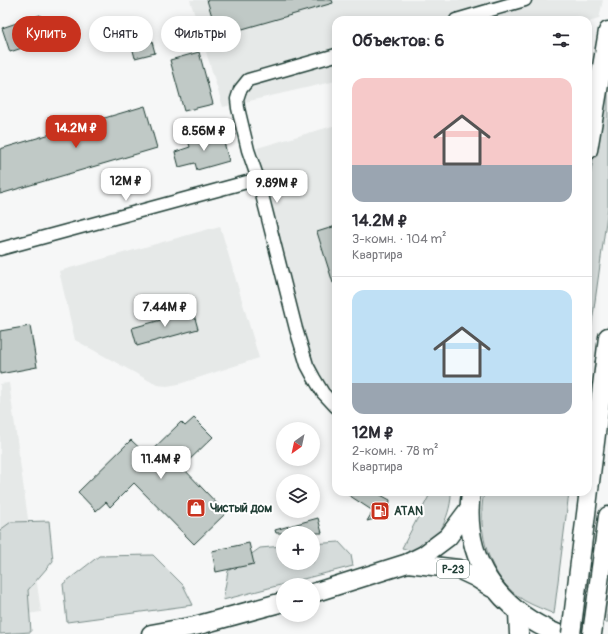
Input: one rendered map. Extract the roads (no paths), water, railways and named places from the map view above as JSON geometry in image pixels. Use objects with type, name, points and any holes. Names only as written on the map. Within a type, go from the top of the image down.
[{"type":"main road","points":[[592,126],[608,31]]},
{"type":"main road","points":[[592,466],[608,336]]},
{"type":"main road","points":[[592,393],[608,394]]},
{"type":"main road","points":[[571,634],[588,496]]},
{"type":"main road","points":[[470,501],[472,532],[476,555],[486,577],[494,588],[518,612],[542,628],[558,634]]},
{"type":"main road","name":"Р-23","points":[[408,563],[424,555],[448,537],[470,501]]},
{"type":"main road","points":[[592,634],[608,516]]},
{"type":"main road","points":[[320,591],[408,563]]},
{"type":"main road","name":"Р-23","points":[[408,563],[458,569],[494,588]]},
{"type":"main road","points":[[151,634],[195,626],[276,604]]},
{"type":"main road","points":[[518,612],[519,634]]},
{"type":"street","points":[[470,16],[525,0]]},
{"type":"street","points":[[332,56],[248,80],[240,90],[237,99],[248,150],[258,179],[296,329],[307,365],[323,393],[332,403]]},
{"type":"street","points":[[0,249],[258,179]]},
{"type":"place","name":"Чистый дом","points":[[196,508]]},
{"type":"place","name":"ATAN","points":[[380,511]]}]
